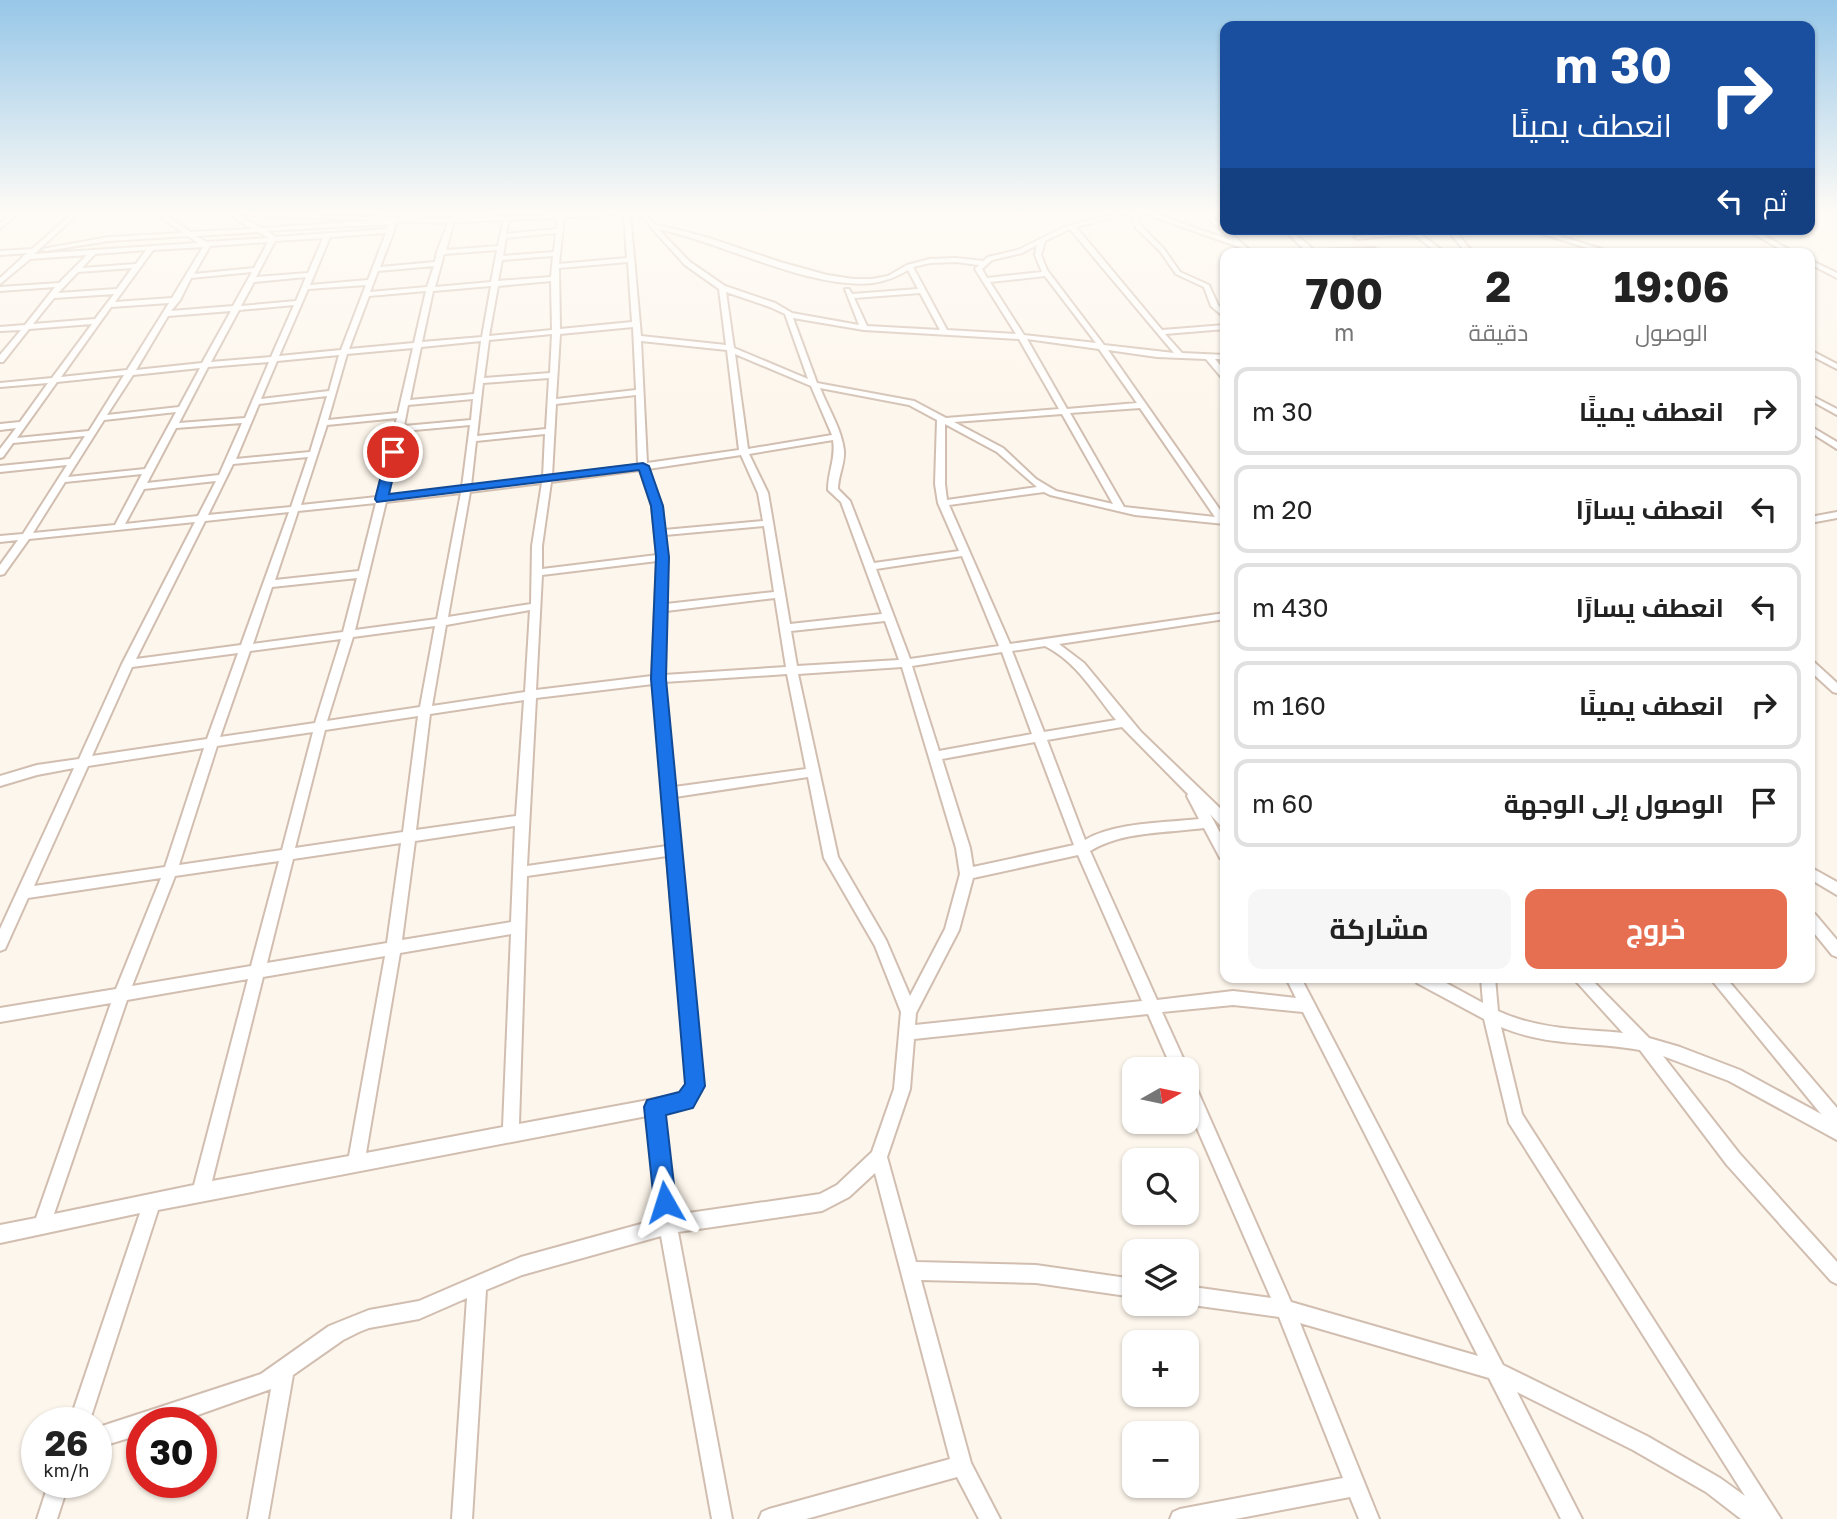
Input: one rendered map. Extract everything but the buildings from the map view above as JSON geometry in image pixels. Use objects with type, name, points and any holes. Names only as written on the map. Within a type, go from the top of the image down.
[{"type":"street","points":[[0,455],[125,284]]},
{"type":"street","points":[[0,572],[26,536],[186,284]]},
{"type":"street","points":[[118,528],[248,284]]},
{"type":"street","points":[[0,945],[128,664],[230,462],[307,284]]},
{"type":"street","points":[[306,287],[347,284]]},
{"type":"street","points":[[42,1224],[121,995],[171,870],[212,743],[296,509],[344,352],[371,284]]},
{"type":"street","points":[[201,1192],[260,972],[320,726],[348,635],[432,284]]},
{"type":"street","points":[[368,294],[506,284]]},
{"type":"street","points":[[511,1133],[522,820],[536,606],[537,546],[547,479],[554,375],[554,284]]},
{"type":"street","points":[[0,1234],[201,1192],[686,1101],[695,1086],[658,679],[662,557],[657,506],[643,466],[633,284]]},
{"type":"street","points":[[717,284],[777,306],[790,315],[864,328],[1051,338],[1103,348],[1220,357]]},
{"type":"street","points":[[845,284],[864,328]]},
{"type":"street","points":[[919,284],[944,331]]},
{"type":"street","points":[[987,284],[1021,336],[1120,508]]},
{"type":"street","points":[[1054,284],[1103,348],[1220,515]]},
{"type":"street","points":[[1120,284],[1180,356]]},
{"type":"street","points":[[1200,284],[1210,289],[1215,306],[1220,311]]},
{"type":"street","points":[[0,289],[61,285]]},
{"type":"street","points":[[0,360],[61,285]]},
{"type":"street","points":[[356,1163],[394,947],[425,711],[466,489],[485,339],[495,285]]},
{"type":"street","points":[[722,287],[728,348],[743,428],[744,452],[763,493],[792,672],[831,858],[881,944],[909,1012]]},
{"type":"street","points":[[52,296],[120,291]]},
{"type":"street","points":[[850,296],[923,291]]},
{"type":"street","points":[[109,305],[176,300]]},
{"type":"street","points":[[167,314],[297,303]]},
{"type":"street","points":[[194,1407],[246,1391],[284,1371],[336,1333],[369,1319],[418,1310],[521,1266],[668,1225],[822,1202],[844,1191],[879,1157],[902,1089],[909,1012],[952,930],[967,874],[963,848],[905,663],[845,501],[833,490],[832,478],[840,454],[837,438],[814,385],[790,315]]},
{"type":"street","points":[[0,329],[98,321]]},
{"type":"street","points":[[1161,332],[1220,327]]},
{"type":"street","points":[[0,385],[556,332],[637,331],[728,348],[814,385],[911,403],[1000,450],[1044,489],[1067,498],[1135,512],[1220,521]]},
{"type":"street","points":[[1815,355],[1837,367]]},
{"type":"street","points":[[1209,357],[1220,370]]},
{"type":"street","points":[[481,381],[554,375]]},
{"type":"street","points":[[552,401],[641,392]]},
{"type":"street","points":[[256,402],[331,393]]},
{"type":"street","points":[[324,422],[478,396]]},
{"type":"street","points":[[1815,400],[1837,412]]},
{"type":"street","points":[[941,421],[1143,405]]},
{"type":"street","points":[[101,418],[181,409]]},
{"type":"street","points":[[174,426],[248,420]]},
{"type":"street","points":[[941,421],[940,484],[943,503],[1005,648],[1083,849],[1175,1057]]},
{"type":"street","points":[[399,429],[475,422]]},
{"type":"street","points":[[0,427],[24,424]]},
{"type":"street","points":[[474,439],[549,431]]},
{"type":"street","points":[[1815,432],[1837,446]]},
{"type":"street","points":[[11,441],[90,433]]},
{"type":"street","points":[[1824,438],[1837,436]]},
{"type":"street","points":[[0,539],[466,489],[837,438]]},
{"type":"street","points":[[230,462],[314,454]]},
{"type":"street","points":[[0,469],[72,463]]},
{"type":"street","points":[[61,480],[149,471]]},
{"type":"street","points":[[142,486],[223,477]]},
{"type":"street","points":[[943,503],[1044,489]]},
{"type":"street","points":[[1815,509],[1833,516]]},
{"type":"street","points":[[1815,519],[1833,516]]},
{"type":"street","points":[[660,533],[768,523]]},
{"type":"street","points":[[870,567],[965,553]]},
{"type":"street","points":[[536,573],[662,557]]},
{"type":"street","points":[[270,584],[362,574]]},
{"type":"street","points":[[662,608],[780,594]]},
{"type":"street","points":[[128,664],[441,622],[536,606]]},
{"type":"street","points":[[786,628],[888,617]]},
{"type":"street","points":[[0,781],[85,762],[530,695],[658,679],[905,663],[1220,617]]},
{"type":"street","points":[[1046,642],[1068,653],[1126,722],[1220,816]]},
{"type":"street","points":[[1815,669],[1837,688]]},
{"type":"street","points":[[934,755],[1126,722]]},
{"type":"street","points":[[668,793],[814,772]]},
{"type":"street","points":[[1186,784],[1220,845]]},
{"type":"street","points":[[24,893],[522,820]]},
{"type":"street","points":[[967,874],[1083,849],[1100,838],[1118,833],[1208,824]]},
{"type":"street","points":[[520,872],[672,849]]},
{"type":"street","points":[[1815,875],[1837,889]]},
{"type":"street","points":[[1815,924],[1837,951]]},
{"type":"street","points":[[0,1015],[517,927]]},
{"type":"street","points":[[1296,983],[1572,1519]]},
{"type":"street","points":[[1431,983],[1491,1015],[1525,1029],[1553,1037],[1622,1040],[1645,1045],[1740,1077],[1837,1132]]},
{"type":"street","points":[[1488,983],[1491,1015],[1515,1117],[1771,1519]]},
{"type":"street","points":[[1585,983],[1645,1045],[1733,1160],[1837,1275]]},
{"type":"street","points":[[1721,983],[1837,1120]]},
{"type":"street","points":[[908,1033],[1110,1012],[1152,1004],[1233,998],[1307,1006]]},
{"type":"street","points":[[654,1107],[670,1248],[682,1295],[722,1519]]},
{"type":"street","points":[[1199,1113],[1285,1309],[1369,1519]]},
{"type":"street","points":[[879,1157],[962,1466],[990,1519]]},
{"type":"street","points":[[84,1407],[152,1202]]},
{"type":"street","points":[[910,1271],[1036,1274],[1122,1286]]},
{"type":"street","points":[[461,1519],[477,1286]]},
{"type":"street","points":[[1199,1297],[1285,1309],[1493,1370],[1640,1443],[1713,1485],[1758,1519]]},
{"type":"street","points":[[258,1519],[284,1371]]},
{"type":"street","points":[[769,1519],[962,1466]]},
{"type":"street","points":[[1180,1519],[1356,1486]]},
{"type":"street","points":[[47,1519],[54,1498]]},
{"type":"route","points":[[393,452],[382,499],[589,475],[643,466],[657,506],[662,557],[658,679],[695,1086],[686,1101],[654,1107],[665,1202]]}]
